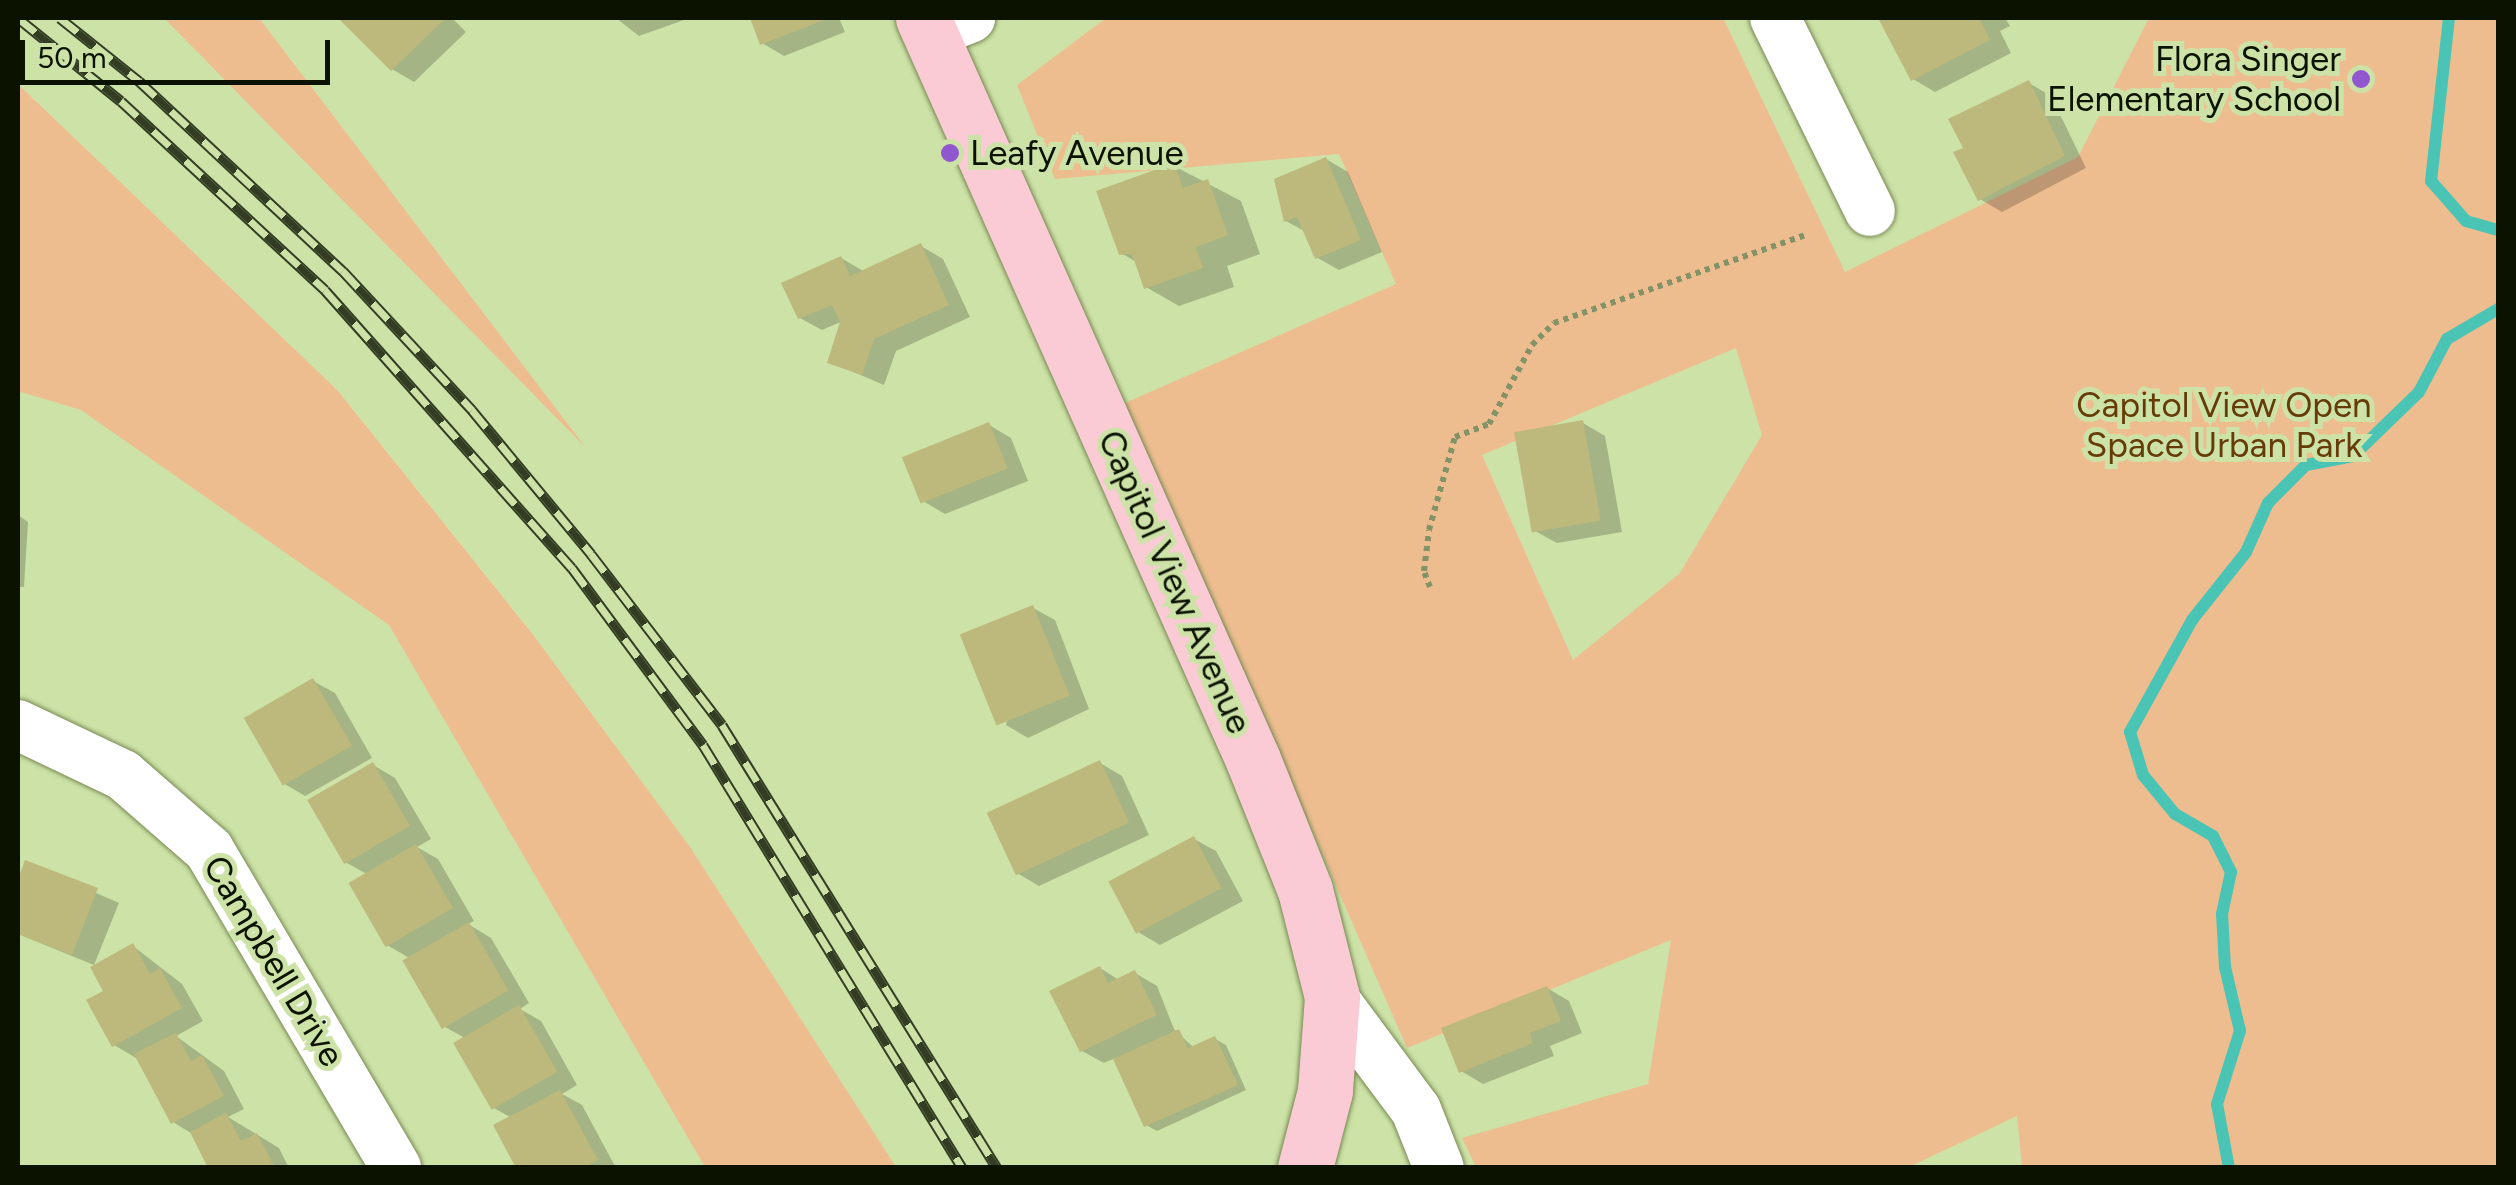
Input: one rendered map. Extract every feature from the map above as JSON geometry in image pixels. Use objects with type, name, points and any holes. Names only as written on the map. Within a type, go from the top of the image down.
[{"type":"main road","name":"Capitol View Avenue","points":[[941,23],[1254,760],[1305,890],[1332,997],[1324,1090],[1305,1168]]},
{"type":"street","points":[[1775,18],[1870,211]]},
{"type":"street","name":"Campbell Drive","points":[[18,725],[123,775],[210,850],[396,1168]]},
{"type":"street","points":[[1332,997],[1416,1110],[1439,1168]]},
{"type":"path","points":[[1430,586],[1424,571],[1430,530],[1455,437],[1489,424],[1543,334],[1590,308],[1806,235]]},
{"type":"green space","points":[[164,18],[259,18],[586,448]]},
{"type":"green space","name":"Capitol View Open Space Urban Park","points":[[1106,18],[1723,18],[1845,272],[2078,157],[2149,18],[2498,18],[2498,1167],[2022,1167],[2017,1116],[1909,1167],[1476,1167],[1462,1138],[1648,1084],[1671,940],[1407,1048],[1125,403],[1396,284],[1339,154],[1055,179],[1017,85]],"holes":[[[1736,348],[1762,435],[1680,573],[1573,660],[1482,455]]]},
{"type":"green space","points":[[18,84],[338,391],[534,636],[690,847],[896,1167],[705,1167],[389,625],[81,410],[18,391]]},
{"type":"building","points":[[338,18],[446,18],[391,71]]},
{"type":"building","points":[[750,18],[829,18],[760,45]]},
{"type":"building","points":[[1878,18],[1979,18],[1990,40],[1911,81]]},
{"type":"building","points":[[2029,80],[2065,156],[1978,201],[1953,152],[1963,148],[1948,119]]},
{"type":"building","points":[[1326,157],[1361,240],[1315,259],[1297,217],[1284,222],[1274,179]]},
{"type":"building","points":[[1174,163],[1183,188],[1208,179],[1228,235],[1196,247],[1203,268],[1144,289],[1132,254],[1119,255],[1096,191]]},
{"type":"building","points":[[921,243],[949,305],[874,339],[862,375],[827,363],[840,322],[832,305],[798,319],[781,283],[841,256],[850,276]]},
{"type":"building","points":[[1583,420],[1601,520],[1532,533],[1514,432]]},
{"type":"building","points":[[989,422],[1008,468],[921,504],[902,457]]},
{"type":"building","points":[[1033,605],[1070,696],[996,725],[960,635]]},
{"type":"building","points":[[313,678],[352,746],[283,786],[244,718]]},
{"type":"building","points":[[1100,760],[1129,823],[1016,875],[987,813]]},
{"type":"building","points":[[373,762],[410,826],[344,864],[307,800]]},
{"type":"building","points":[[1194,836],[1222,888],[1136,934],[1108,882]]},
{"type":"building","points":[[416,844],[453,908],[385,947],[348,883]]},
{"type":"building","points":[[25,860],[98,888],[72,955],[18,934],[18,879]]},
{"type":"building","points":[[469,922],[508,990],[442,1029],[402,960]]},
{"type":"building","points":[[133,943],[150,974],[160,968],[182,1008],[112,1047],[86,1000],[103,991],[90,967]]},
{"type":"building","points":[[1100,966],[1108,983],[1135,970],[1157,1015],[1080,1052],[1049,991]]},
{"type":"building","points":[[1547,986],[1561,1021],[1530,1033],[1533,1043],[1459,1073],[1441,1028]]},
{"type":"building","points":[[519,1005],[558,1072],[492,1110],[453,1043]]},
{"type":"building","points":[[1179,1029],[1188,1048],[1215,1036],[1238,1085],[1144,1127],[1113,1059]]},
{"type":"building","points":[[176,1033],[191,1061],[202,1055],[224,1096],[171,1124],[134,1054]]},
{"type":"building","points":[[560,1090],[598,1160],[584,1168],[516,1168],[493,1125]]},
{"type":"building","points":[[226,1113],[241,1141],[257,1133],[275,1168],[208,1168],[190,1132]]},
{"type":"waterway","points":[[2449,18],[2431,181],[2466,221],[2498,230]]},
{"type":"waterway","points":[[2229,1168],[2217,1104],[2240,1031],[2225,967],[2222,914],[2231,872],[2213,836],[2175,814],[2143,775],[2130,732],[2192,620],[2246,552],[2268,503],[2306,465],[2353,456],[2419,392],[2447,339],[2498,309]]},
{"type":"railway","points":[[18,18],[121,101],[325,290],[572,568],[703,745],[962,1168]]},
{"type":"railway","points":[[60,18],[139,81],[343,271],[472,410],[591,554],[722,725],[997,1168]]},
{"type":"place","name":"Flora Singer Elementary School","points":[[2361,79]]},
{"type":"place","name":"Leafy Avenue","points":[[950,153]]}]
